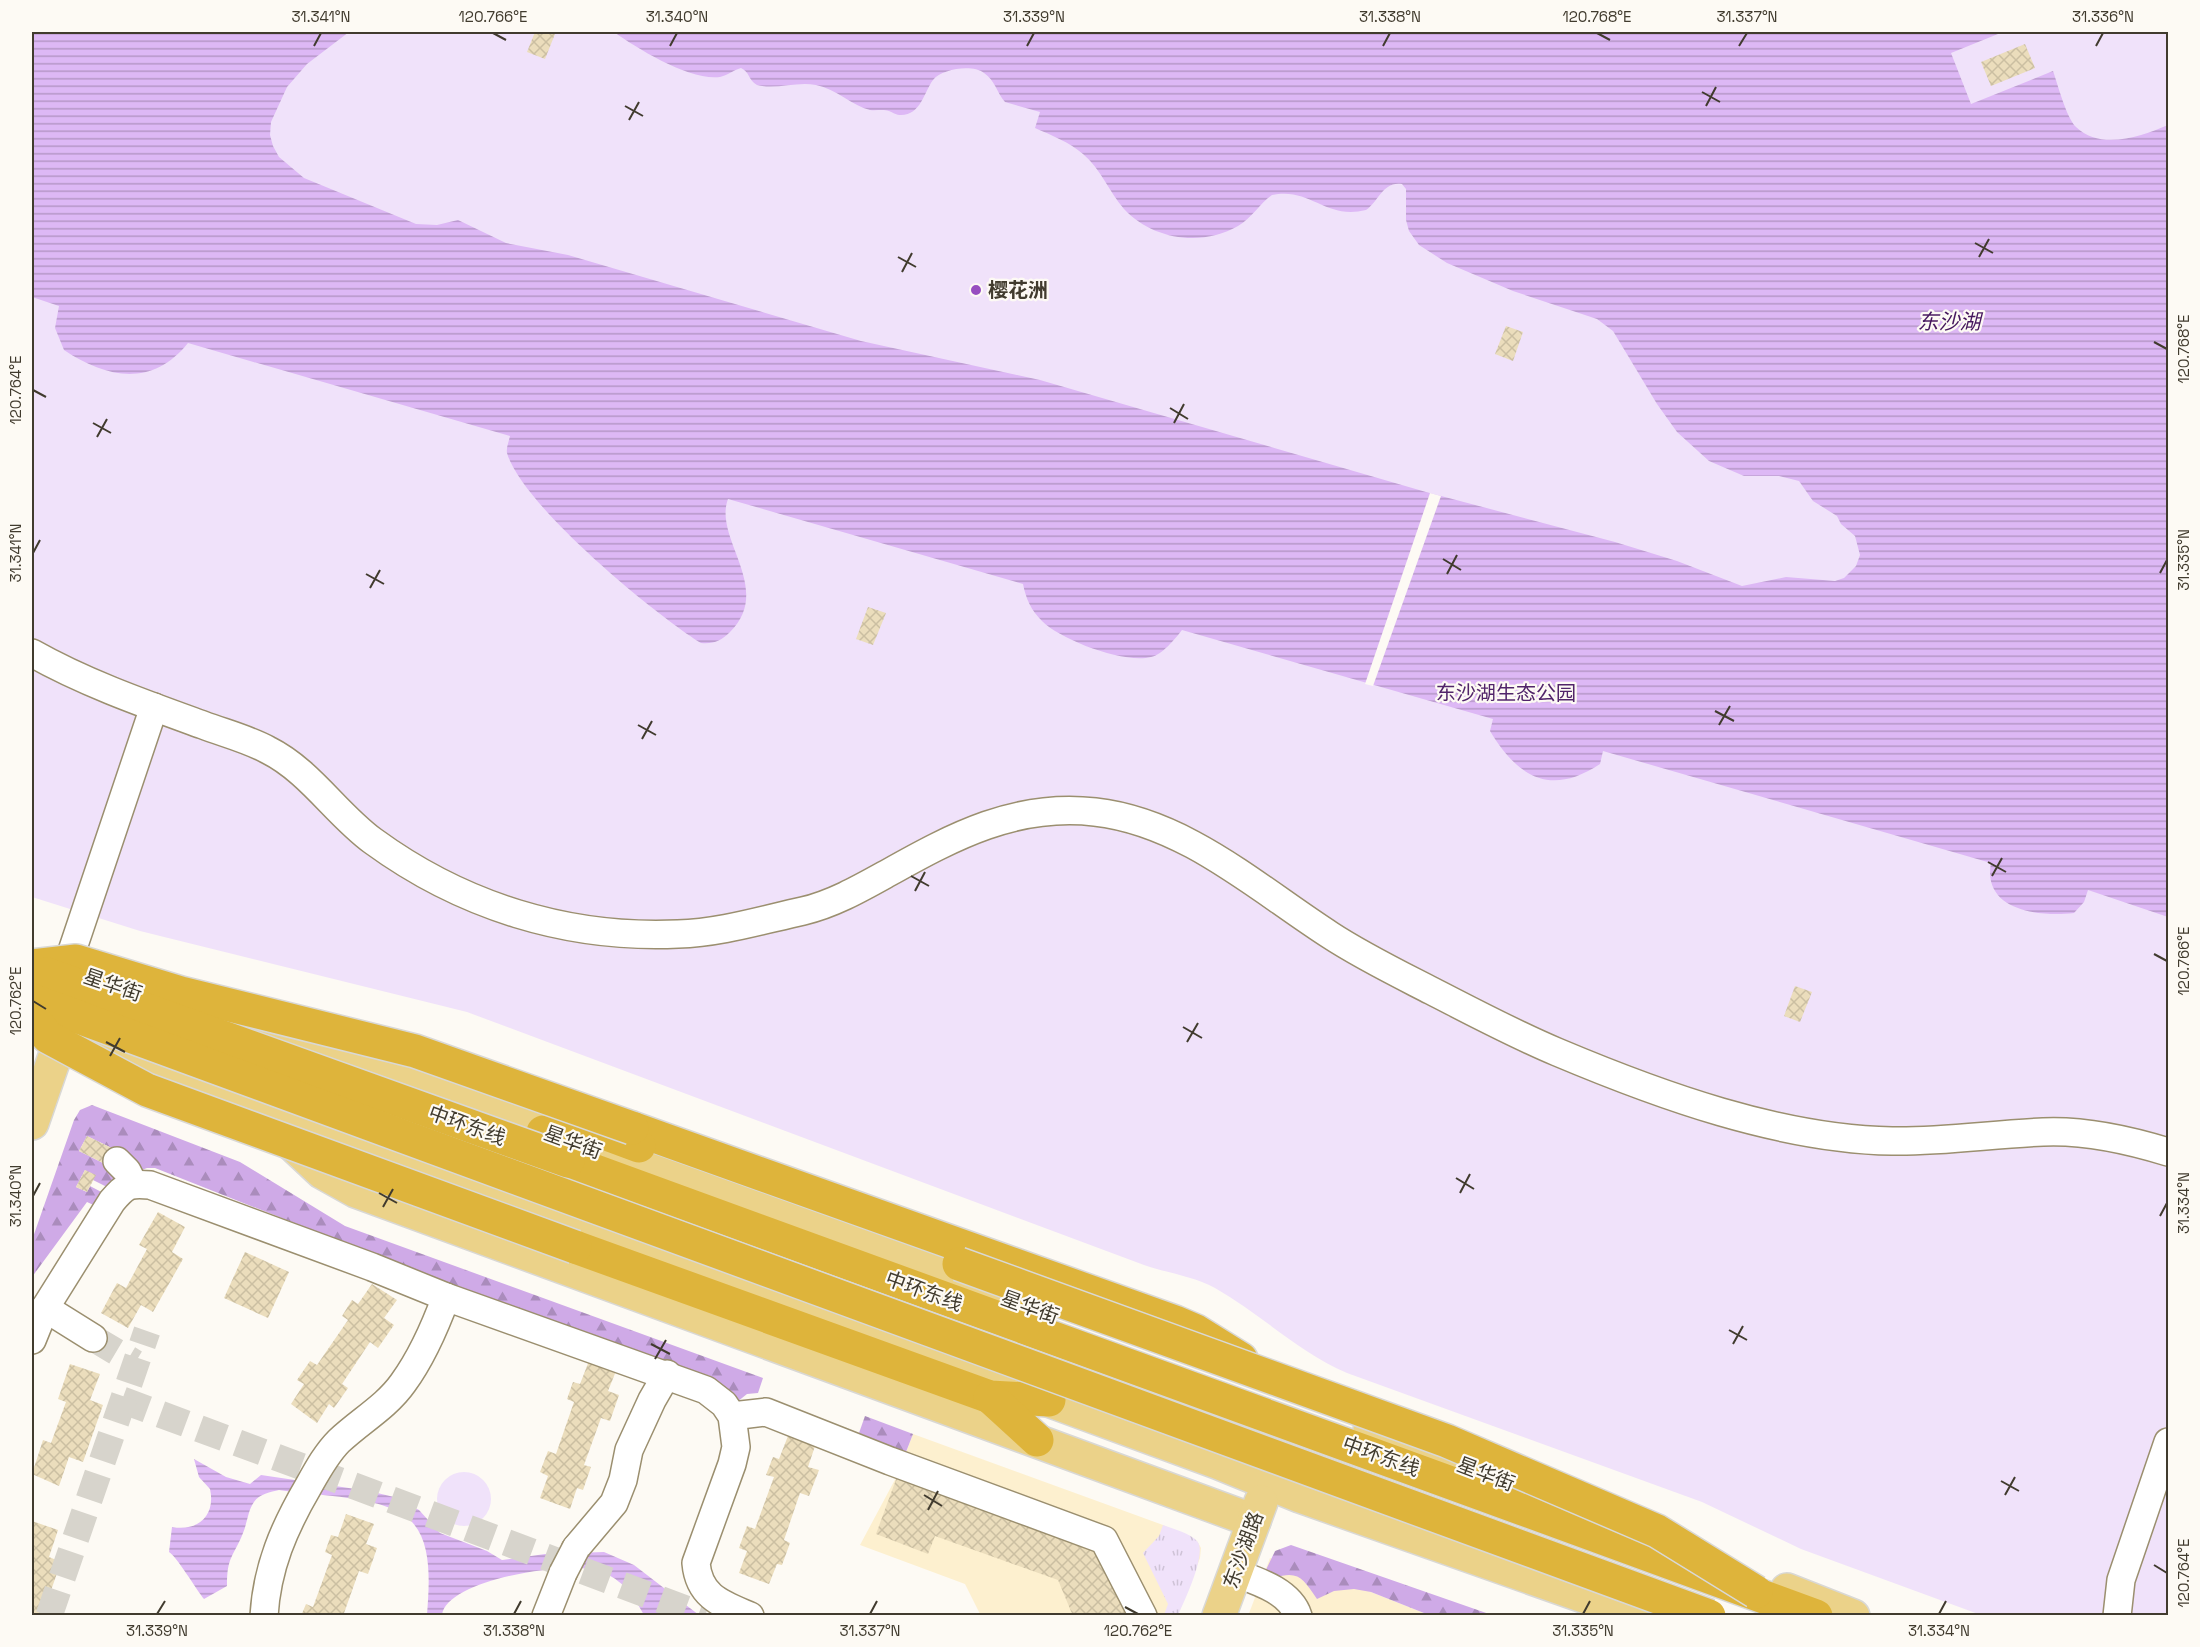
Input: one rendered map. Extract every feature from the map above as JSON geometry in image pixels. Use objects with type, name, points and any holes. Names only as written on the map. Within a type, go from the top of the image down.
[{"type":"highway","points":[[32,967],[76,961],[181,993],[415,1051],[1196,1331],[1247,1363],[1297,1402]]},
{"type":"highway","name":"中环东线","points":[[32,967],[1756,1592],[1816,1616]]},
{"type":"highway","points":[[38,1021],[48,1037],[147,1090],[990,1397],[1048,1400]]},
{"type":"highway","name":"中环东线","points":[[38,1021],[1709,1616]]},
{"type":"highway","points":[[543,1132],[604,1133],[1447,1441],[1657,1532],[1756,1592]]},
{"type":"highway","points":[[990,1397],[1037,1440]]},
{"type":"main road","name":"星华街","points":[[32,955],[66,969],[301,1045],[1297,1402],[1852,1616]]},
{"type":"main road","points":[[32,1123],[38,1021],[66,969]]},
{"type":"main road","points":[[38,1021],[105,1055],[1217,1461],[1268,1484],[1640,1616]]},
{"type":"main road","points":[[254,1109],[322,1172],[356,1191],[1254,1521]]},
{"type":"main road","name":"东沙湖路","points":[[1219,1616],[1268,1484]]},
{"type":"street","points":[[32,653],[80,677],[270,751],[306,778],[363,833],[401,861],[441,884],[513,914],[556,925],[644,934],[680,934],[726,928],[814,909],[855,891],[947,840],[1012,815],[1058,810],[1098,812],[1166,832],[1204,851],[1329,935],[1371,959],[1552,1050],[1619,1077],[1752,1121],[1834,1137],[1891,1141],[1980,1138],[2044,1131],[2073,1133],[2124,1140],[2169,1152]]},
{"type":"street","points":[[66,969],[154,707]]},
{"type":"street","points":[[117,1161],[127,1171],[133,1183]]},
{"type":"street","points":[[32,1340],[45,1308],[112,1201],[122,1189],[133,1183],[150,1185],[372,1267],[446,1297],[667,1374],[717,1397],[732,1416],[736,1447],[732,1464],[696,1563],[698,1578],[711,1598],[750,1616]]},
{"type":"street","points":[[264,1616],[266,1589],[276,1549],[289,1519],[339,1441],[387,1402],[403,1383],[422,1352],[446,1297]]},
{"type":"street","points":[[45,1308],[93,1338]]},
{"type":"street","points":[[546,1616],[563,1573],[576,1548],[614,1503],[629,1450],[667,1374]]},
{"type":"street","points":[[732,1416],[766,1412],[890,1461],[1104,1540],[1143,1616]]},
{"type":"street","points":[[2117,1616],[2121,1580],[2169,1442]]},
{"type":"street","points":[[1235,1573],[1283,1595],[1294,1605],[1298,1616]]},
{"type":"shaded area","points":[[913,1434],[1163,1525],[1197,1541],[1201,1548],[1200,1558],[1178,1615],[981,1616],[965,1584],[860,1545],[898,1474]]},
{"type":"shaded area","points":[[1270,1558],[1371,1592],[1429,1615],[1248,1616]]},
{"type":"green space","name":"东沙湖生态公园","points":[[32,32],[2168,32],[2168,1615],[1981,1615],[1801,1549],[1702,1502],[1347,1373],[1312,1355],[1232,1298],[1198,1280],[1144,1265],[467,1012],[140,931],[32,897]]},
{"type":"green space","points":[[92,1105],[240,1162],[345,1226],[763,1378],[758,1393],[747,1394],[737,1402],[732,1392],[710,1376],[555,1326],[155,1168],[139,1171],[122,1153],[87,1136],[79,1151],[113,1168],[122,1178],[111,1189],[93,1180],[85,1170],[76,1187],[87,1192],[90,1186],[107,1195],[100,1208],[87,1202],[32,1277],[32,1240],[74,1120],[80,1110]]},
{"type":"green space","points":[[865,1416],[913,1434],[906,1452],[859,1433]]},
{"type":"green space","points":[[459,1472],[469,1472],[479,1476],[487,1484],[491,1499],[487,1514],[479,1522],[469,1526],[459,1526],[449,1522],[441,1514],[437,1504],[437,1494],[441,1484],[449,1476]]},
{"type":"green space","points":[[1163,1525],[1190,1536],[1197,1541],[1200,1547],[1194,1577],[1178,1615],[1164,1615],[1168,1604],[1143,1553],[1159,1536]]},
{"type":"green space","points":[[1291,1545],[1492,1615],[1429,1615],[1371,1592],[1354,1589],[1334,1591],[1317,1599],[1300,1578],[1289,1575],[1274,1578],[1264,1574],[1275,1551]]},
{"type":"water","name":"东沙湖","points":[[32,32],[349,32],[307,64],[287,87],[271,122],[270,135],[273,146],[279,157],[304,178],[416,224],[437,225],[458,220],[506,243],[568,255],[861,341],[1040,380],[1426,492],[1615,542],[1677,561],[1742,586],[1786,577],[1835,581],[1844,578],[1856,566],[1860,555],[1855,536],[1841,524],[1837,516],[1813,501],[1799,481],[1779,476],[1744,476],[1709,461],[1677,432],[1657,404],[1613,331],[1597,319],[1513,291],[1447,263],[1419,245],[1409,231],[1406,220],[1406,189],[1402,184],[1390,186],[1366,210],[1352,212],[1329,208],[1297,195],[1272,195],[1243,223],[1224,233],[1209,237],[1178,237],[1149,228],[1124,209],[1095,167],[1083,154],[1066,142],[1035,128],[1040,112],[1005,102],[991,79],[979,70],[957,69],[937,76],[918,107],[908,114],[899,115],[887,110],[864,108],[816,85],[772,87],[757,85],[741,68],[720,77],[694,74],[650,55],[614,32],[2003,32],[1951,53],[1971,104],[2053,71],[2072,122],[2086,134],[2109,140],[2122,139],[2168,125],[2168,917],[2088,890],[2084,902],[2074,913],[2030,912],[2004,901],[1995,892],[1991,879],[1991,863],[1603,751],[1600,764],[1582,774],[1566,779],[1551,780],[1537,777],[1512,760],[1501,747],[1490,731],[1493,719],[1182,630],[1168,646],[1155,656],[1139,658],[1110,654],[1063,636],[1042,621],[1027,599],[1023,584],[728,499],[726,514],[728,530],[745,581],[746,598],[742,615],[724,638],[710,643],[701,643],[623,584],[592,557],[537,501],[518,475],[507,453],[510,436],[188,343],[174,357],[159,367],[128,374],[96,367],[64,350],[55,328],[59,306],[32,297]]},
{"type":"water","points":[[194,1459],[226,1477],[250,1484],[261,1475],[369,1491],[394,1497],[419,1510],[440,1533],[487,1551],[502,1560],[545,1554],[604,1552],[634,1565],[699,1615],[644,1615],[636,1601],[615,1579],[600,1571],[564,1568],[512,1575],[486,1582],[464,1591],[449,1602],[442,1615],[427,1615],[429,1579],[427,1554],[419,1531],[412,1522],[401,1513],[386,1506],[350,1498],[279,1490],[256,1499],[229,1563],[227,1586],[204,1599],[169,1552],[172,1527],[190,1527],[197,1524],[203,1520],[210,1507],[210,1489],[199,1477]]},
{"type":"pier","points":[[1430,493],[1441,496],[1373,686],[1365,684]]},
{"type":"building","points":[[535,32],[555,34],[545,59],[527,52]]},
{"type":"building","points":[[2025,44],[2035,68],[1991,86],[1981,62]]},
{"type":"building","points":[[1506,326],[1523,332],[1513,361],[1495,354]]},
{"type":"building","points":[[868,607],[886,613],[873,645],[856,639]]},
{"type":"building","points":[[1795,986],[1812,992],[1800,1022],[1784,1016]]},
{"type":"building","points":[[87,1136],[122,1153],[113,1168],[79,1151]]},
{"type":"building","points":[[85,1170],[96,1175],[87,1192],[76,1187]]},
{"type":"building","points":[[158,1212],[185,1227],[172,1252],[183,1259],[153,1312],[141,1305],[128,1328],[101,1313],[117,1283],[126,1288],[147,1249],[139,1245]]},
{"type":"building","points":[[245,1252],[289,1272],[268,1318],[224,1298]]},
{"type":"building","points":[[372,1284],[397,1300],[384,1318],[394,1325],[378,1348],[370,1342],[342,1384],[348,1388],[334,1408],[329,1404],[317,1423],[291,1404],[304,1384],[297,1380],[310,1361],[317,1365],[348,1320],[342,1316],[352,1300],[358,1304]]},
{"type":"building","points":[[589,1361],[616,1371],[608,1391],[619,1395],[610,1421],[601,1418],[584,1465],[591,1467],[583,1490],[577,1488],[570,1509],[540,1498],[548,1476],[540,1472],[548,1451],[556,1454],[574,1402],[567,1399],[573,1382],[580,1384]]},
{"type":"building","points":[[70,1364],[100,1374],[90,1400],[103,1405],[83,1462],[69,1457],[59,1486],[32,1474],[43,1440],[51,1443],[66,1402],[58,1399]]},
{"type":"building","points":[[788,1436],[815,1446],[808,1467],[819,1470],[809,1496],[800,1493],[784,1540],[790,1543],[782,1565],[777,1564],[769,1584],[739,1573],[747,1551],[739,1548],[747,1526],[755,1529],[774,1477],[766,1475],[773,1457],[779,1459]]},
{"type":"building","points":[[898,1474],[1095,1546],[1130,1616],[1073,1616],[1058,1580],[935,1536],[928,1554],[876,1534]]},
{"type":"building","points":[[346,1514],[374,1524],[366,1544],[377,1548],[368,1574],[359,1571],[343,1616],[301,1616],[306,1604],[313,1607],[332,1555],[325,1552],[331,1535],[338,1537]]},
{"type":"building","points":[[32,1521],[58,1530],[49,1557],[61,1562],[42,1616],[32,1616]]},
{"type":"tunnel","points":[[49,1616],[147,1331]]},
{"type":"tunnel","points":[[93,1338],[135,1363]]},
{"type":"tunnel","points":[[122,1400],[705,1616]]},
{"type":"place","name":"樱花洲","points":[[976,290]]}]
